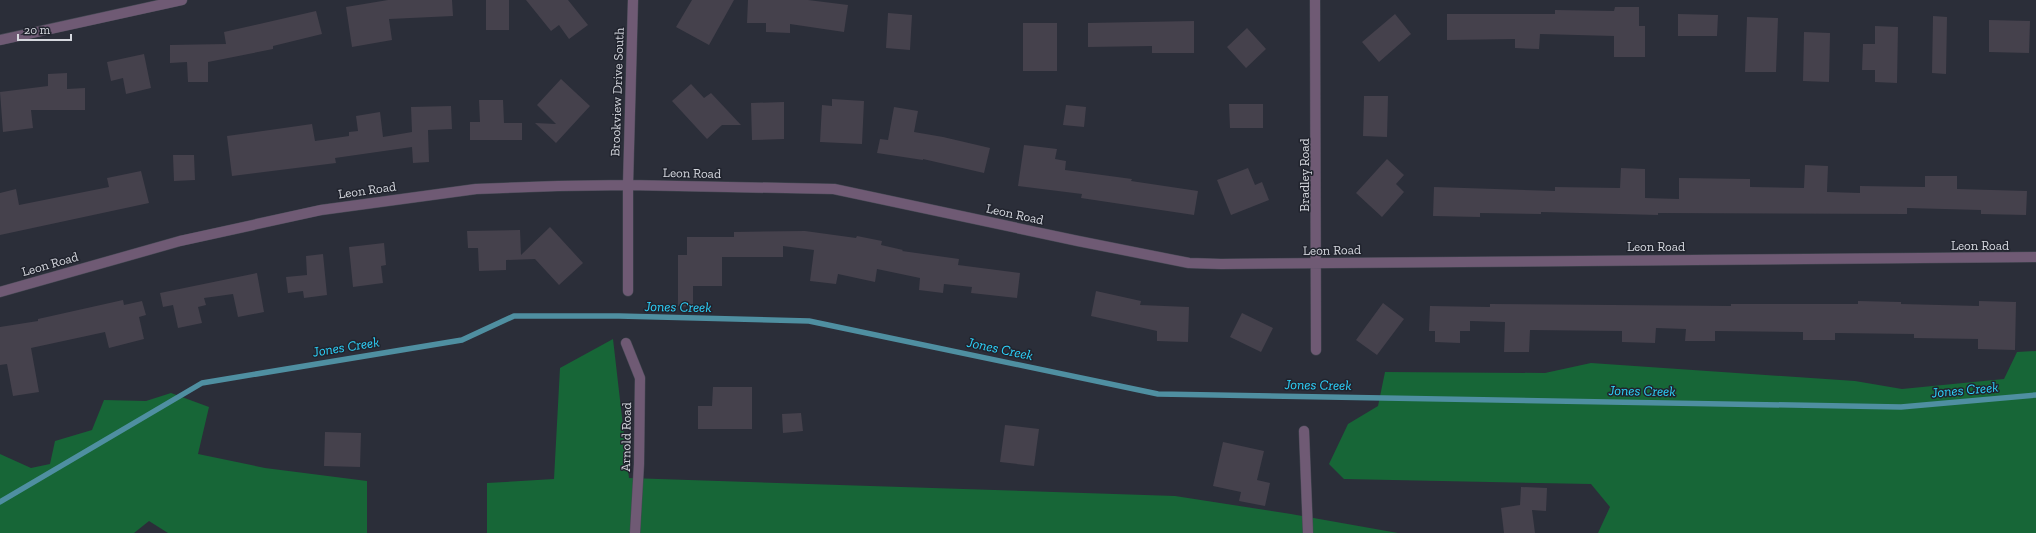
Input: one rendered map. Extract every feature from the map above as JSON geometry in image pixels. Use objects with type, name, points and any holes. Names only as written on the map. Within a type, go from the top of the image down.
[{"type":"street","points":[[0,40],[182,0]]},
{"type":"street","name":"Brookview Drive South","points":[[628,185],[633,0]]},
{"type":"street","name":"Bradley Road","points":[[1315,0],[1317,264],[1316,350]]},
{"type":"street","points":[[628,185],[628,291]]},
{"type":"street","name":"Leon Road","points":[[0,292],[180,241],[320,210],[476,189],[628,185],[834,189],[1189,263],[1317,264],[2036,257]]},
{"type":"street","name":"Arnold Road","points":[[626,343],[640,378],[639,464],[635,533]]},
{"type":"street","points":[[1304,431],[1308,533]]},
{"type":"green space","points":[[613,339],[629,478],[1175,496],[1291,514],[1398,533],[487,533],[487,483],[554,479],[560,368]]},
{"type":"green space","points":[[2036,351],[2036,533],[1598,533],[1610,507],[1591,484],[1344,479],[1329,464],[1348,424],[1378,406],[1385,372],[1545,373],[1591,363],[1855,381],[1902,389],[2004,379],[2017,352]]},
{"type":"green space","points":[[171,393],[209,407],[198,454],[265,468],[367,481],[367,533],[168,533],[149,521],[134,533],[0,533],[0,454],[31,468],[50,464],[55,441],[92,430],[104,400],[146,401]]},
{"type":"building","points":[[388,0],[452,0],[453,16],[389,19],[392,40],[352,47],[346,7]]},
{"type":"building","points":[[486,0],[509,0],[509,30],[486,30]]},
{"type":"building","points":[[526,0],[568,0],[588,25],[569,39],[559,25],[551,31]]},
{"type":"building","points":[[692,0],[734,0],[709,45],[676,27]]},
{"type":"building","points":[[748,0],[808,0],[848,5],[844,32],[790,24],[790,33],[766,32],[766,23],[747,23]]},
{"type":"building","points":[[1615,7],[1639,7],[1639,26],[1645,26],[1645,57],[1614,57],[1614,36],[1540,34],[1539,49],[1515,48],[1515,39],[1447,40],[1447,14],[1555,14],[1555,10],[1614,11]]},
{"type":"building","points":[[316,11],[322,34],[273,46],[273,49],[208,62],[208,82],[188,82],[187,62],[170,63],[170,45],[226,44],[224,32]]},
{"type":"building","points":[[888,13],[912,15],[910,50],[886,48]]},
{"type":"building","points":[[1395,14],[1411,34],[1379,62],[1362,42]]},
{"type":"building","points":[[1678,14],[1718,15],[1717,36],[1678,36]]},
{"type":"building","points":[[1933,16],[1947,17],[1946,74],[1932,73]]},
{"type":"building","points":[[1747,17],[1778,18],[1776,72],[1745,72]]},
{"type":"building","points":[[1989,20],[2030,21],[2029,53],[1989,52]]},
{"type":"building","points":[[1194,21],[1194,53],[1152,53],[1152,46],[1088,47],[1088,23]]},
{"type":"building","points":[[1023,23],[1057,23],[1057,71],[1023,71]]},
{"type":"building","points":[[1875,26],[1898,27],[1897,83],[1875,82],[1875,70],[1862,70],[1863,44],[1875,44]]},
{"type":"building","points":[[1247,28],[1266,49],[1246,68],[1227,47]]},
{"type":"building","points":[[1804,32],[1830,33],[1829,82],[1803,81]]},
{"type":"building","points":[[144,54],[151,88],[126,94],[123,78],[111,81],[107,62]]},
{"type":"building","points":[[67,73],[67,89],[85,88],[85,110],[31,110],[33,128],[3,132],[0,92],[48,86],[48,74]]},
{"type":"building","points":[[561,79],[590,106],[556,143],[535,123],[556,124],[537,105]]},
{"type":"building","points":[[691,84],[704,98],[711,93],[741,125],[722,125],[707,139],[672,101]]},
{"type":"building","points":[[1364,96],[1388,96],[1387,137],[1363,136]]},
{"type":"building","points":[[832,99],[864,101],[862,144],[820,142],[822,105],[832,106]]},
{"type":"building","points":[[479,100],[503,100],[504,123],[522,123],[522,140],[470,140],[470,122],[480,122]]},
{"type":"building","points":[[784,102],[784,139],[752,140],[751,103]]},
{"type":"building","points":[[1229,104],[1263,104],[1263,128],[1230,128]]},
{"type":"building","points":[[1066,105],[1086,107],[1084,127],[1063,125]]},
{"type":"building","points":[[451,106],[452,129],[428,130],[429,162],[413,163],[412,147],[335,158],[336,163],[232,176],[227,136],[312,124],[315,141],[349,136],[349,132],[358,131],[356,116],[380,112],[383,137],[412,132],[411,107]]},
{"type":"building","points":[[894,107],[918,111],[914,132],[990,148],[984,173],[923,159],[877,153],[880,139],[888,140]]},
{"type":"building","points":[[1024,145],[1057,149],[1055,159],[1066,161],[1065,170],[1132,179],[1131,181],[1198,191],[1194,215],[1081,198],[1082,194],[1018,186]]},
{"type":"building","points":[[173,155],[194,155],[195,180],[174,181]]},
{"type":"building","points":[[1387,159],[1404,175],[1396,184],[1404,192],[1382,217],[1356,193]]},
{"type":"building","points":[[1805,165],[1828,166],[1827,192],[1860,193],[1860,186],[1925,187],[1925,176],[1957,176],[1957,189],[2027,191],[2026,215],[1981,214],[1981,210],[1907,208],[1907,214],[1658,213],[1658,215],[1541,212],[1541,214],[1480,213],[1480,217],[1433,216],[1434,187],[1555,191],[1555,187],[1620,188],[1621,168],[1645,169],[1645,198],[1679,199],[1679,178],[1750,179],[1750,187],[1804,188]]},
{"type":"building","points":[[1248,168],[1255,185],[1262,182],[1269,200],[1231,215],[1217,180]]},
{"type":"building","points":[[141,171],[149,203],[0,235],[0,193],[16,189],[19,205],[109,187],[107,178]]},
{"type":"building","points":[[550,227],[583,263],[559,285],[535,259],[506,260],[506,270],[479,271],[478,248],[468,248],[467,231],[520,230],[521,255]]},
{"type":"building","points":[[805,231],[856,238],[857,236],[882,241],[881,245],[903,250],[902,251],[959,259],[958,265],[1020,273],[1017,298],[971,293],[972,287],[944,284],[943,293],[919,290],[920,278],[877,269],[875,282],[838,274],[836,284],[810,281],[814,250],[783,246],[783,257],[722,257],[722,286],[693,286],[693,307],[678,306],[678,255],[687,255],[687,237],[734,237],[734,232]]},
{"type":"building","points":[[384,243],[386,265],[381,266],[383,283],[353,287],[349,247]]},
{"type":"building","points":[[323,254],[327,295],[304,298],[303,291],[288,293],[286,277],[307,275],[306,256]]},
{"type":"building","points":[[257,273],[264,312],[238,317],[233,294],[204,298],[206,305],[198,307],[202,323],[178,328],[173,305],[163,307],[160,293]]},
{"type":"building","points":[[1096,291],[1141,301],[1140,305],[1189,307],[1188,342],[1157,341],[1157,331],[1091,316]]},
{"type":"building","points":[[123,300],[124,305],[142,301],[146,315],[139,317],[144,339],[109,348],[105,332],[31,348],[39,392],[13,396],[7,364],[0,365],[0,327],[38,321],[38,319]]},
{"type":"building","points":[[1858,301],[1901,302],[1901,304],[1979,306],[1979,301],[2016,302],[2015,350],[1978,349],[1978,339],[1914,338],[1914,334],[1835,333],[1835,340],[1803,340],[1803,332],[1715,331],[1715,341],[1685,341],[1686,329],[1656,328],[1655,343],[1622,342],[1622,331],[1530,330],[1529,352],[1504,352],[1505,322],[1470,321],[1470,331],[1460,331],[1460,343],[1435,342],[1435,331],[1429,331],[1430,306],[1490,307],[1490,304],[1731,306],[1731,304],[1858,304]]},
{"type":"building","points":[[1383,303],[1404,319],[1377,355],[1356,340]]},
{"type":"building","points":[[1242,313],[1273,328],[1261,352],[1230,337]]},
{"type":"building","points":[[713,387],[752,387],[752,429],[698,429],[698,406],[712,406]]},
{"type":"building","points":[[801,413],[803,431],[783,433],[782,414]]},
{"type":"building","points":[[1005,425],[1039,429],[1034,466],[1000,462]]},
{"type":"building","points":[[325,432],[361,433],[360,467],[324,466]]},
{"type":"building","points":[[1223,442],[1264,451],[1257,480],[1270,483],[1265,506],[1239,501],[1241,492],[1213,486]]},
{"type":"building","points":[[1521,487],[1547,488],[1546,511],[1532,510],[1535,533],[1504,533],[1501,508],[1520,505]]},
{"type":"waterway","name":"Jones Creek","points":[[0,502],[202,383],[462,340],[514,316],[619,316],[809,321],[1158,394],[1901,407],[2036,395]]}]
